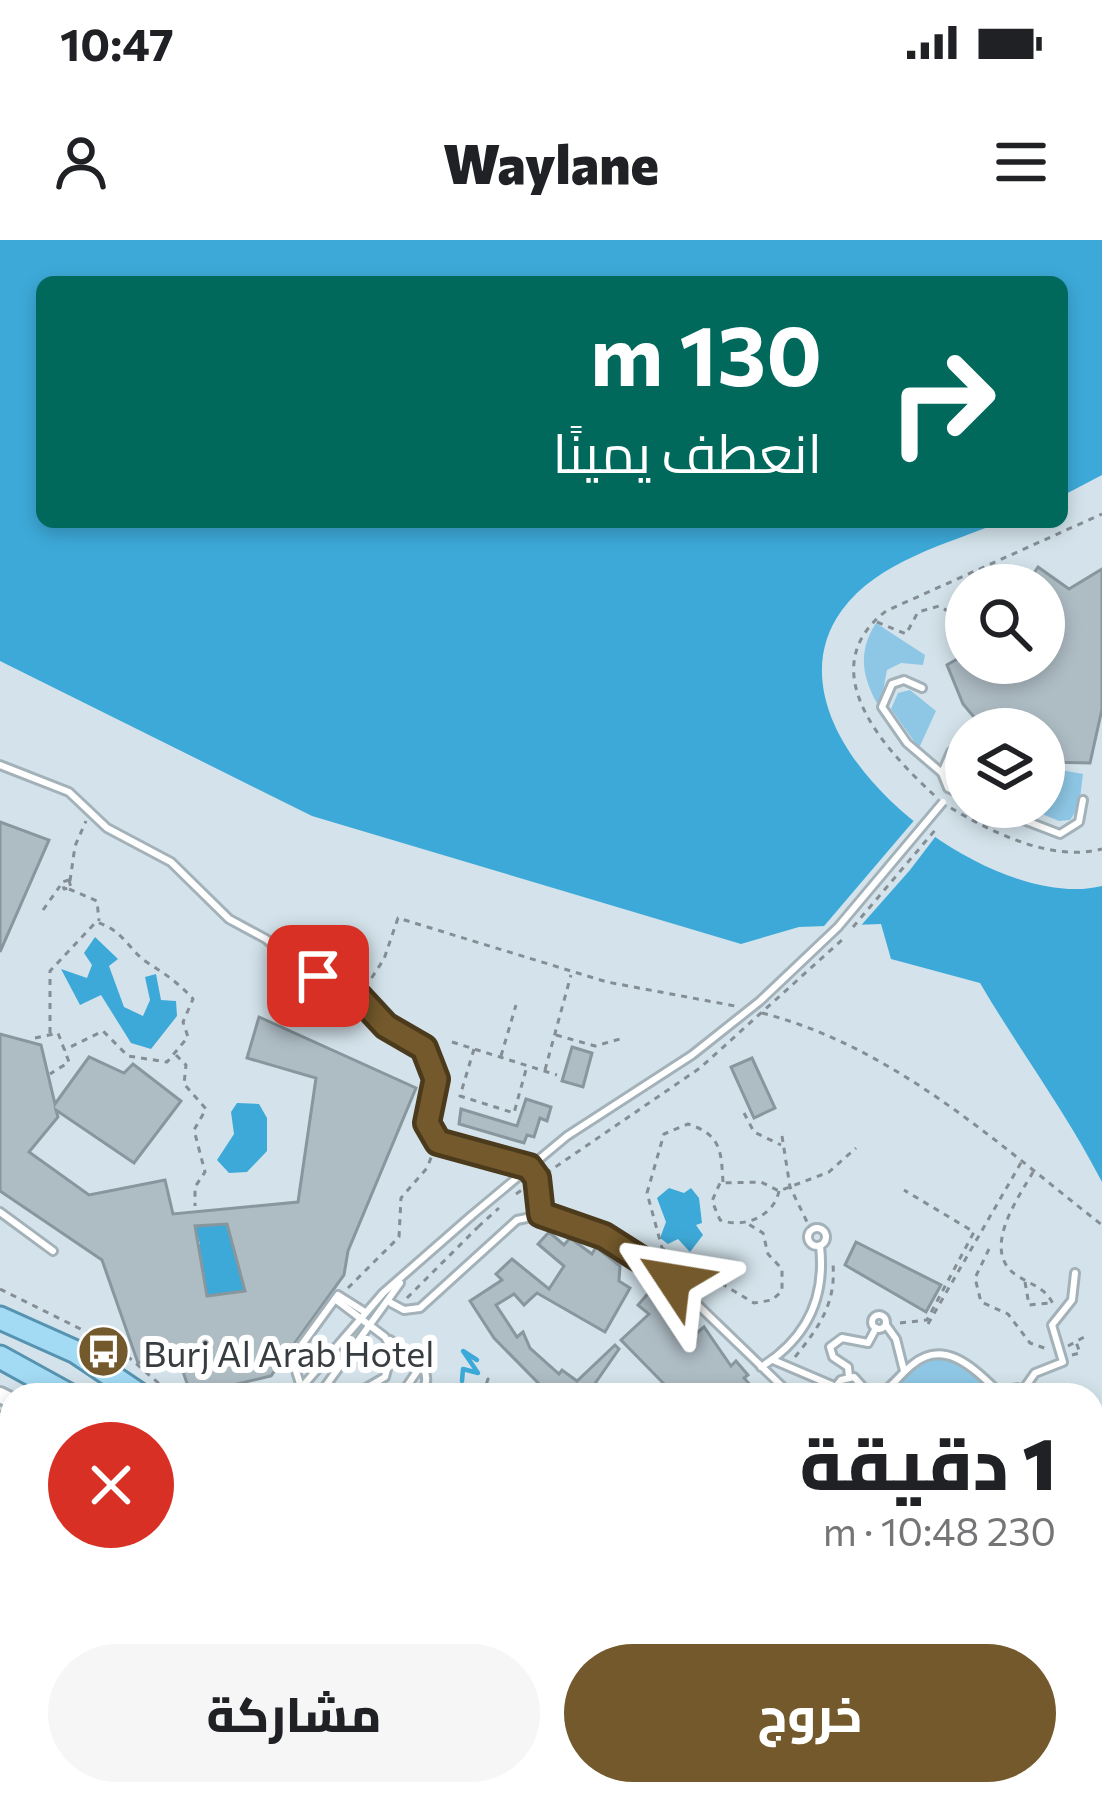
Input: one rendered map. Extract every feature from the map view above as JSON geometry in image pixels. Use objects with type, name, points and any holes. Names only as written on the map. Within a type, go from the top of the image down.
[{"type":"main road","points":[[0,1318],[76,1352],[122,1383]]},
{"type":"main road","points":[[0,1357],[53,1383]]},
{"type":"lane","points":[[922,688],[904,680],[892,684],[882,707],[908,743],[945,779]]},
{"type":"lane","points":[[0,766],[59,787],[116,834],[171,862],[217,910],[266,939],[294,965],[346,983],[386,1026],[424,1048],[436,1079],[427,1123],[438,1142],[529,1167],[537,1178],[541,1214]]},
{"type":"lane","points":[[942,773],[945,766]]},
{"type":"lane","points":[[1044,828],[1060,834],[1079,822],[1082,800]]},
{"type":"lane","points":[[305,1383],[362,1316],[471,1216],[568,1136],[679,1064],[760,1001],[838,927],[943,802]]},
{"type":"lane","points":[[0,1212],[53,1251]]},
{"type":"lane","points":[[394,1305],[420,1308],[517,1220],[541,1214],[604,1236],[673,1280],[778,1383]]},
{"type":"lane","points":[[760,1367],[772,1360],[814,1310],[820,1246],[826,1240],[824,1231],[811,1230]]},
{"type":"lane","points":[[1031,1383],[1035,1373],[1061,1365],[1063,1352],[1052,1329],[1074,1294],[1076,1273]]},
{"type":"lane","points":[[329,1383],[394,1305],[400,1283]]},
{"type":"lane","points":[[301,1383],[292,1358],[339,1296],[371,1327],[422,1364],[427,1383]]},
{"type":"lane","points":[[849,1377],[848,1367],[833,1357],[830,1347],[842,1338],[868,1342],[876,1328],[875,1316],[896,1339],[904,1372]]},
{"type":"lane","points":[[375,1383],[392,1366],[385,1336]]},
{"type":"lane","points":[[889,1383],[928,1354],[948,1355],[986,1383]]},
{"type":"lane","points":[[772,1360],[821,1383]]},
{"type":"lane","points":[[409,1383],[422,1364]]},
{"type":"lane","points":[[842,1383],[849,1377]]},
{"type":"lane","points":[[849,1377],[864,1383]]},
{"type":"path","points":[[1102,514],[874,621],[852,664],[855,696],[894,754],[943,802],[1026,842],[1079,852],[1102,849]]},
{"type":"path","points":[[874,621],[905,634],[918,612],[939,606],[945,610]]},
{"type":"path","points":[[69,889],[75,846],[91,813]]},
{"type":"path","points":[[43,910],[62,884],[70,881]]},
{"type":"path","points":[[62,884],[97,901],[99,922]]},
{"type":"path","points":[[50,1033],[50,971],[99,922]]},
{"type":"path","points":[[64,1050],[98,1031],[109,1034],[128,1055],[146,1054],[164,1063],[189,1035],[184,1022],[193,999],[161,968],[144,960],[132,944],[99,922]]},
{"type":"path","points":[[545,1071],[571,973]]},
{"type":"path","points":[[501,1058],[516,1005]]},
{"type":"path","points":[[35,1038],[58,1033],[68,1064],[50,1074]]},
{"type":"path","points":[[555,1035],[596,1046],[620,1039]]},
{"type":"path","points":[[452,1042],[557,1075]]},
{"type":"path","points":[[474,1049],[460,1096],[514,1113],[527,1066]]},
{"type":"path","points":[[174,1053],[186,1065],[184,1084],[206,1109],[194,1130],[205,1172],[194,1190],[195,1206]]},
{"type":"path","points":[[743,1113],[754,1132],[783,1146]]},
{"type":"path","points":[[745,1222],[764,1233],[768,1253],[782,1268],[782,1292],[766,1303],[754,1304],[662,1248],[646,1192],[664,1134],[688,1124],[715,1138],[723,1153],[723,1182],[712,1196],[716,1215],[726,1224],[745,1222],[775,1205],[778,1191]]},
{"type":"path","points":[[782,1136],[790,1187],[811,1230]]},
{"type":"path","points":[[339,1296],[399,1237],[401,1198],[427,1168],[438,1142]]},
{"type":"path","points":[[778,1191],[829,1172],[856,1148]]},
{"type":"path","points":[[886,1323],[931,1322],[1023,1160]]},
{"type":"path","points":[[1034,1170],[1003,1227],[1007,1264],[1053,1302],[1057,1317]]},
{"type":"path","points":[[723,1182],[767,1183],[778,1191]]},
{"type":"path","points":[[904,1190],[974,1232],[925,1322]]},
{"type":"path","points":[[394,1305],[478,1227]]},
{"type":"path","points":[[989,1249],[975,1278],[981,1302],[1008,1314],[1030,1342],[1080,1353],[1076,1342]]},
{"type":"path","points":[[1024,1280],[1031,1306],[1053,1302]]},
{"type":"path","points":[[0,1288],[116,1347],[158,1383]]},
{"type":"path","points":[[1063,1352],[1087,1336]]},
{"type":"shaded area","points":[[0,240],[1102,240],[1102,475],[1068,493],[1068,276],[36,276],[36,528],[986,528],[894,566],[842,610],[823,658],[828,709],[854,759],[895,805],[945,844],[1000,872],[1054,888],[1102,886],[1102,1182],[980,983],[891,959],[881,924],[799,927],[741,944],[312,816],[0,661]]},
{"type":"shaded area","points":[[876,623],[925,655],[923,665],[901,663],[887,670],[880,708],[864,666],[866,644]]},
{"type":"shaded area","points":[[910,690],[936,711],[919,748],[891,709],[898,693]]},
{"type":"shaded area","points":[[1065,771],[1083,774],[1079,807],[1065,820]]},
{"type":"shaded area","points":[[95,937],[118,959],[109,966],[124,1007],[143,1016],[150,1000],[145,977],[156,974],[161,1000],[176,1001],[177,1016],[151,1049],[131,1043],[101,995],[80,1005],[61,969],[87,978],[92,965],[84,953]]},
{"type":"shaded area","points":[[237,1103],[259,1104],[267,1118],[267,1151],[247,1172],[229,1173],[217,1160],[234,1134],[231,1112]]},
{"type":"shaded area","points":[[669,1188],[684,1193],[691,1188],[699,1198],[702,1223],[696,1225],[703,1235],[690,1252],[678,1239],[668,1244],[660,1238],[666,1222],[657,1198]]},
{"type":"shaded area","points":[[227,1224],[245,1291],[207,1296],[201,1256],[190,1246],[200,1244],[195,1226]]},
{"type":"shaded area","points":[[937,1357],[962,1364],[983,1383],[898,1383],[913,1368]]},
{"type":"pier","points":[[917,817],[939,832],[910,870],[857,930],[819,932]]},
{"type":"building","points":[[1102,569],[1102,709],[1090,763],[1065,762],[1065,708],[966,708],[955,684],[1065,684],[1065,586],[1069,589]]},
{"type":"building","points":[[0,822],[49,840],[0,952]]},
{"type":"building","points":[[259,1017],[416,1088],[348,1251],[344,1275],[271,1376],[242,1383],[187,1383],[176,1351],[138,1363],[102,1260],[0,1191],[0,1034],[41,1045],[55,1104],[89,1057],[124,1073],[133,1064],[181,1101],[134,1163],[56,1110],[58,1117],[29,1152],[89,1195],[165,1180],[173,1214],[298,1202],[316,1078],[247,1058]],"holes":[[[227,1224],[245,1291],[207,1296],[195,1226]]]},
{"type":"building","points":[[572,1047],[592,1053],[583,1087],[562,1081]]},
{"type":"building","points":[[752,1058],[775,1108],[754,1118],[731,1067]]},
{"type":"building","points":[[526,1099],[551,1107],[547,1121],[540,1118],[534,1137],[527,1135],[524,1143],[459,1124],[461,1109],[517,1126]]},
{"type":"building","points":[[549,1232],[564,1245],[570,1238],[592,1254],[596,1247],[620,1266],[619,1281],[630,1288],[605,1332],[537,1293],[524,1305],[514,1294],[496,1305],[517,1337],[523,1332],[530,1348],[559,1374],[562,1370],[577,1381],[615,1345],[619,1349],[595,1383],[538,1383],[494,1338],[470,1301],[502,1280],[496,1274],[512,1259],[549,1289],[564,1266],[538,1244]]},
{"type":"building","points":[[856,1242],[941,1285],[926,1312],[845,1265]]},
{"type":"building","points":[[658,1282],[698,1332],[704,1327],[731,1366],[736,1361],[749,1383],[663,1383],[621,1340],[649,1314],[638,1305]]},
{"type":"waterway","points":[[462,1381],[463,1369],[478,1373],[463,1351],[477,1360]]},
{"type":"place","name":"Burj Al Arab Hotel","points":[[104,1352]]},
{"type":"route","points":[[318,976],[346,983],[386,1026],[424,1048],[436,1079],[427,1123],[438,1142],[529,1167],[539,1185],[541,1214],[604,1236],[673,1280]]}]
